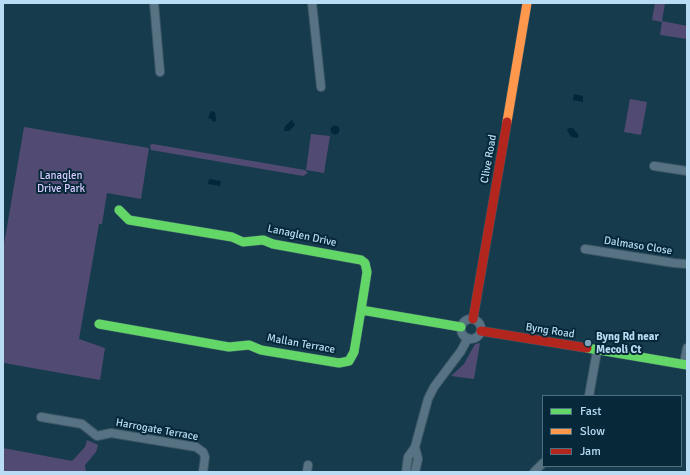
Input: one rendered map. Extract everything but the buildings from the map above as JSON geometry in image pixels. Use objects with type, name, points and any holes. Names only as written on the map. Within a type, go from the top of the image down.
[{"type":"street","points":[[154,3],[160,72]]},
{"type":"street","points":[[312,3],[321,87]]},
{"type":"street","name":"Clive Road","points":[[473,319],[527,3]]},
{"type":"street","points":[[654,166],[687,171]]},
{"type":"street","name":"Lanaglen Drive","points":[[119,210],[129,220],[232,237],[243,242],[263,240],[273,244],[360,260],[365,263],[367,272],[362,310]]},
{"type":"street","name":"Dalmaso Close","points":[[585,249],[687,264]]},
{"type":"street","points":[[362,310],[461,327]]},
{"type":"street","name":"Mallan Terrace","points":[[99,324],[220,344],[229,347],[249,345],[261,350],[344,363],[349,361],[354,352],[362,310]]},
{"type":"street","points":[[406,472],[408,458],[415,447],[428,399],[468,338],[477,336],[481,331],[478,322],[473,319],[467,320],[461,327]]},
{"type":"street","points":[[461,327],[464,335],[468,338]]},
{"type":"street","name":"Byng Road","points":[[481,331],[686,365]]},
{"type":"street","points":[[686,365],[687,348]]},
{"type":"street","points":[[589,395],[597,351]]},
{"type":"street","name":"Harrogate Terrace","points":[[41,417],[82,424],[97,436],[112,433],[196,446],[203,452],[205,457],[203,472]]},
{"type":"street","points":[[415,447],[418,459],[415,472]]},
{"type":"street","points":[[534,472],[542,464]]},
{"type":"green space","points":[[655,3],[665,3],[662,21],[687,26],[687,39],[660,35],[662,22],[652,20]]},
{"type":"green space","points":[[630,99],[647,102],[641,135],[624,132]]},
{"type":"green space","name":"Lanaglen Drive Park","points":[[24,127],[149,148],[141,199],[107,193],[102,224],[99,224],[79,339],[105,348],[100,380],[4,363],[3,365],[3,250]]},
{"type":"green space","points":[[311,134],[330,136],[324,173],[306,170]]},
{"type":"green space","points":[[153,144],[305,170],[308,173],[303,176],[151,150],[150,145]]},
{"type":"green space","points":[[480,343],[474,379],[451,376],[464,364],[475,344]]},
{"type":"green space","points":[[87,440],[98,445],[96,452],[85,465],[86,472],[3,472],[3,448],[72,461],[85,447]]},
{"type":"water","points":[[574,94],[583,96],[583,102],[573,100]]},
{"type":"water","points":[[211,111],[215,112],[216,121],[213,122],[208,118]]},
{"type":"water","points":[[292,120],[295,125],[289,131],[284,131],[285,126]]},
{"type":"water","points":[[335,125],[340,130],[335,135],[330,130]]},
{"type":"water","points":[[569,128],[573,128],[578,134],[578,138],[571,137],[567,130]]},
{"type":"water","points":[[209,179],[221,181],[220,186],[208,184]]},
{"type":"traffic: fast","points":[[119,210],[129,220],[232,237],[243,242],[263,240],[273,244],[361,260],[365,263],[367,272],[361,310]]},
{"type":"traffic: fast","points":[[99,324],[229,347],[249,345],[261,350],[339,363],[349,361],[354,352],[361,310],[461,327]]},
{"type":"traffic: fast","points":[[587,348],[687,365]]},
{"type":"traffic: slow","points":[[507,122],[527,3]]},
{"type":"traffic: jam","points":[[473,319],[507,122]]},
{"type":"traffic: jam","points":[[481,331],[587,348]]},
{"type":"place","name":"Byng Rd near Mecoli Ct","points":[[588,343]]}]
